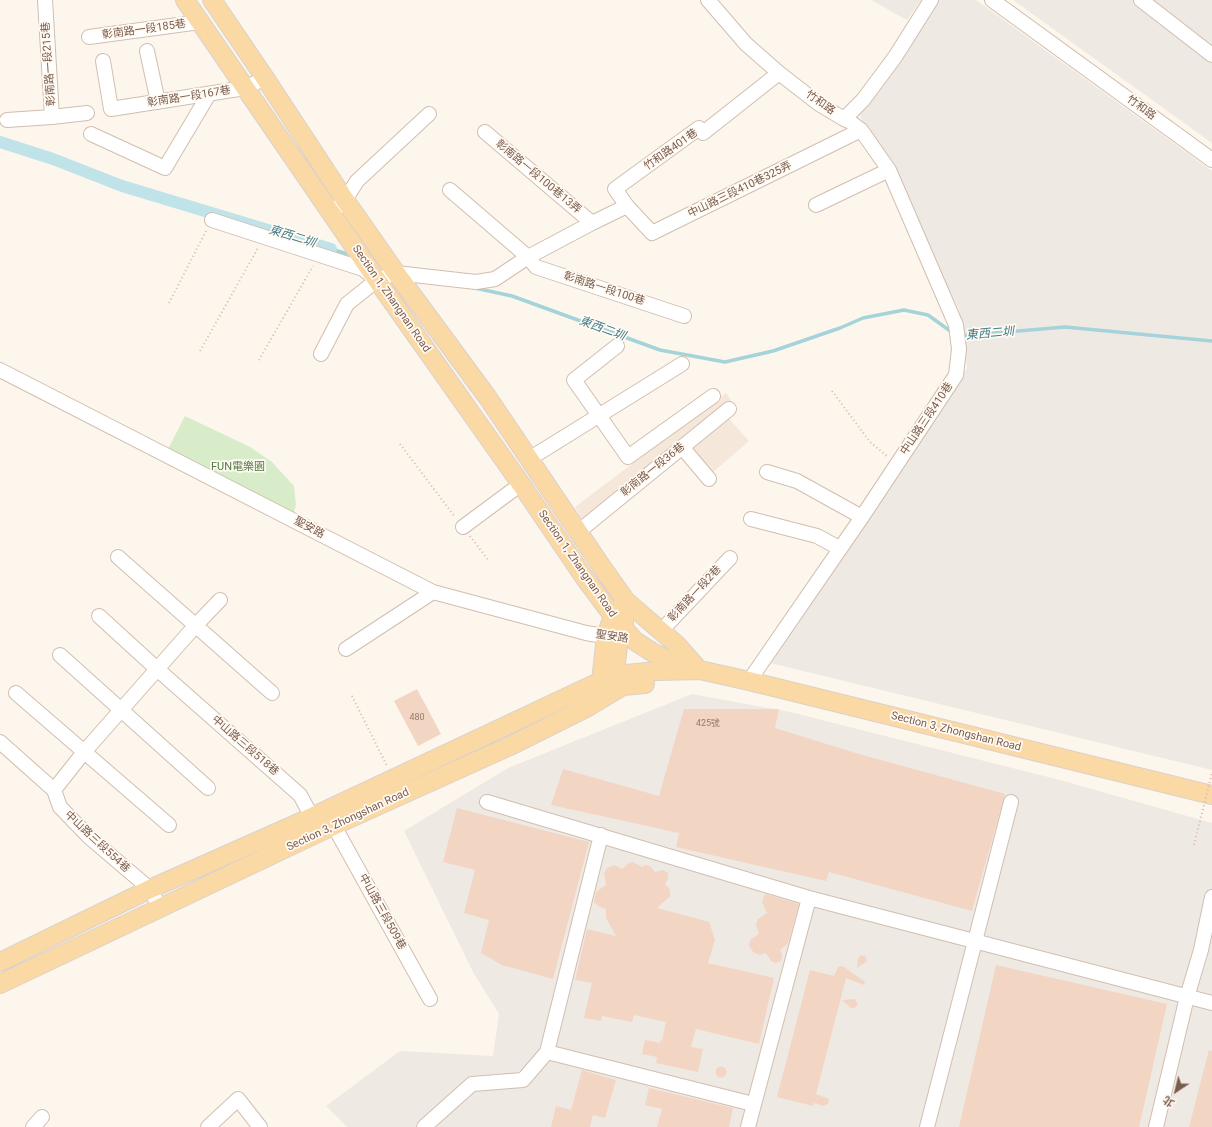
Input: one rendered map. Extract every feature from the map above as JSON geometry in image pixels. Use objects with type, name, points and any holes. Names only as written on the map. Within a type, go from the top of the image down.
[{"type":"main road","name":"Section 1, Zhangnan Road","points":[[184,0],[331,214],[521,484],[619,632],[668,660],[700,670]]},
{"type":"main road","name":"Section 1, Zhangnan Road","points":[[212,0],[345,200],[396,273],[475,380],[626,601],[676,644],[700,670]]},
{"type":"main road","points":[[612,684],[619,632],[626,601]]},
{"type":"main road","name":"Section 3, Zhongshan Road","points":[[0,962],[150,889],[312,817],[394,778],[612,684],[658,671],[700,670],[1212,795]]},
{"type":"main road","name":"Section 3, Zhongshan Road","points":[[0,984],[329,828],[510,746],[588,707],[612,684]]},
{"type":"street","name":"彰南路一段215巷","points":[[45,0],[52,117],[87,113]]},
{"type":"street","name":"竹和路","points":[[708,0],[746,44],[779,73],[819,104],[844,119],[863,100],[895,57],[931,0]]},
{"type":"street","name":"竹和路","points":[[992,0],[1212,160]]},
{"type":"street","points":[[1141,0],[1212,55]]},
{"type":"street","name":"彰南路一段185巷","points":[[89,38],[200,22]]},
{"type":"street","points":[[147,51],[158,102]]},
{"type":"street","name":"彰南路一段167巷","points":[[103,61],[112,109],[245,88],[265,78]]},
{"type":"street","name":"竹和路401巷","points":[[627,206],[614,190],[699,128],[703,133],[779,73]]},
{"type":"street","points":[[91,134],[165,168],[209,94]]},
{"type":"street","points":[[331,214],[345,200],[357,181],[429,114]]},
{"type":"street","points":[[7,120],[52,117]]},
{"type":"street","name":"中山路三段410巷","points":[[749,681],[839,548],[862,517],[956,375],[959,349],[956,325],[889,170],[861,130],[844,119]]},
{"type":"street","name":"中山路三段410巷325弄","points":[[627,206],[652,233],[861,130]]},
{"type":"street","name":"彰南路一段100巷13弄","points":[[485,132],[592,222]]},
{"type":"street","points":[[816,205],[889,170]]},
{"type":"street","name":"彰南路一段100巷","points":[[450,190],[528,257],[536,268],[684,316]]},
{"type":"street","points":[[321,354],[346,304],[377,280],[396,273],[476,282],[495,279],[528,257],[592,222],[627,206]]},
{"type":"street","points":[[212,220],[363,269],[377,280]]},
{"type":"street","points":[[617,346],[574,380],[628,457],[713,396]]},
{"type":"street","points":[[529,459],[682,364]]},
{"type":"street","name":"聖安路","points":[[0,370],[433,592],[586,633],[619,632]]},
{"type":"street","name":"彰南路一段36巷","points":[[578,532],[729,409]]},
{"type":"street","points":[[682,447],[709,479]]},
{"type":"street","points":[[767,472],[797,481],[862,517]]},
{"type":"street","points":[[463,527],[521,484]]},
{"type":"street","points":[[751,519],[817,536],[839,548]]},
{"type":"street","points":[[118,557],[272,693]]},
{"type":"street","name":"彰南路一段2巷","points":[[661,631],[730,558]]},
{"type":"street","points":[[346,649],[433,592]]},
{"type":"street","points":[[54,790],[84,752],[196,625],[220,600]]},
{"type":"street","name":"中山路三段518巷","points":[[98,616],[300,796],[312,817],[329,828]]},
{"type":"street","points":[[60,655],[208,788]]},
{"type":"street","points":[[16,693],[169,825]]},
{"type":"street","name":"中山路三段554巷","points":[[0,742],[54,790],[60,807],[89,837],[150,889],[160,908]]},
{"type":"street","points":[[487,802],[809,898],[1212,1003]]},
{"type":"street","points":[[927,1127],[1011,802]]},
{"type":"street","name":"中山路三段509巷","points":[[329,828],[430,999]]},
{"type":"street","points":[[424,1127],[472,1084],[522,1080],[547,1052],[601,835]]},
{"type":"street","points":[[1156,1127],[1187,997],[1201,950],[1212,897]]},
{"type":"street","points":[[748,1127],[809,898]]},
{"type":"street","points":[[547,1052],[753,1104]]},
{"type":"street","points":[[208,1127],[238,1099],[260,1127]]},
{"type":"path","points":[[169,303],[212,220]]},
{"type":"path","points":[[200,352],[264,237]]},
{"type":"path","points":[[260,360],[319,255]]},
{"type":"path","points":[[832,391],[870,442],[896,464]]},
{"type":"path","points":[[400,444],[489,561]]},
{"type":"path","points":[[352,696],[394,778]]},
{"type":"path","points":[[1194,845],[1212,773]]},
{"type":"shaded area","points":[[871,0],[921,0],[907,20]]},
{"type":"shaded area","points":[[931,0],[976,0],[1212,171],[1212,770],[766,662],[904,467],[967,368],[959,309],[857,110]]},
{"type":"shaded area","points":[[1013,0],[1212,0],[1212,143]]},
{"type":"shaded area","points":[[726,393],[734,405],[723,412],[749,441],[710,475],[679,444],[584,523],[575,507]]},
{"type":"shaded area","points":[[692,694],[790,712],[1060,780],[1212,823],[1212,1127],[347,1127],[326,1106],[400,1051],[493,1056],[499,1014],[473,972],[404,831],[508,768]]},
{"type":"green space","name":"FUN電樂園","points":[[185,416],[250,447],[272,462],[294,486],[296,505],[292,520],[165,455]]},
{"type":"building","points":[[417,689],[441,734],[418,746],[394,701]]},
{"type":"building","points":[[684,709],[779,709],[775,728],[859,754],[1005,794],[972,911],[829,872],[826,881],[676,847],[679,833],[551,805],[563,769],[659,796]]},
{"type":"building","points":[[457,808],[589,842],[553,979],[502,965],[481,953],[489,920],[464,913],[475,870],[443,862]]},
{"type":"building","points":[[633,862],[642,867],[645,865],[650,866],[655,872],[663,870],[668,873],[668,879],[665,884],[670,890],[670,896],[657,908],[709,922],[715,940],[708,963],[774,978],[759,1044],[696,1029],[691,1047],[703,1049],[698,1072],[656,1063],[657,1057],[642,1054],[645,1040],[660,1043],[660,1040],[662,1041],[666,1022],[634,1015],[632,1022],[602,1016],[601,1021],[584,1018],[592,983],[575,980],[587,929],[616,936],[606,918],[606,909],[598,906],[594,902],[596,892],[606,885],[604,873],[607,868],[614,865],[622,869],[629,863]]},
{"type":"building","points":[[765,894],[799,904],[788,943],[780,950],[782,959],[775,963],[771,961],[766,953],[760,955],[754,953],[749,946],[750,940],[759,934],[756,925],[758,919],[767,913],[762,902]]},
{"type":"building","points":[[861,955],[865,956],[867,961],[857,968],[858,958]]},
{"type":"building","points":[[996,965],[1167,1004],[1139,1127],[959,1127]]},
{"type":"building","points":[[841,966],[865,982],[864,985],[846,978],[816,1094],[829,1099],[828,1104],[823,1106],[814,1103],[813,1106],[777,1097],[810,970],[834,976],[838,967]]},
{"type":"building","points":[[855,999],[858,1005],[854,1008],[851,1008],[842,1000]]},
{"type":"building","points":[[1209,1050],[1212,1051],[1212,1127],[1189,1127]]},
{"type":"building","points":[[719,1067],[723,1067],[725,1068],[725,1076],[719,1077],[716,1074],[716,1070]]},
{"type":"building","points":[[582,1070],[616,1080],[605,1118],[593,1115],[590,1127],[551,1127],[556,1106],[571,1110]]},
{"type":"building","points":[[649,1088],[733,1108],[729,1127],[657,1127],[662,1109],[645,1105]]},
{"type":"waterway","name":"東西二圳","points":[[0,142],[53,159],[122,186],[331,249]]},
{"type":"waterway","name":"東西二圳","points":[[331,249],[351,255]]},
{"type":"waterway","name":"東西二圳","points":[[475,288],[512,296],[660,350],[725,362],[773,351],[840,328],[863,318],[904,310],[928,315],[953,333]]},
{"type":"waterway","name":"東西二圳","points":[[960,336],[1065,327],[1212,341]]}]
